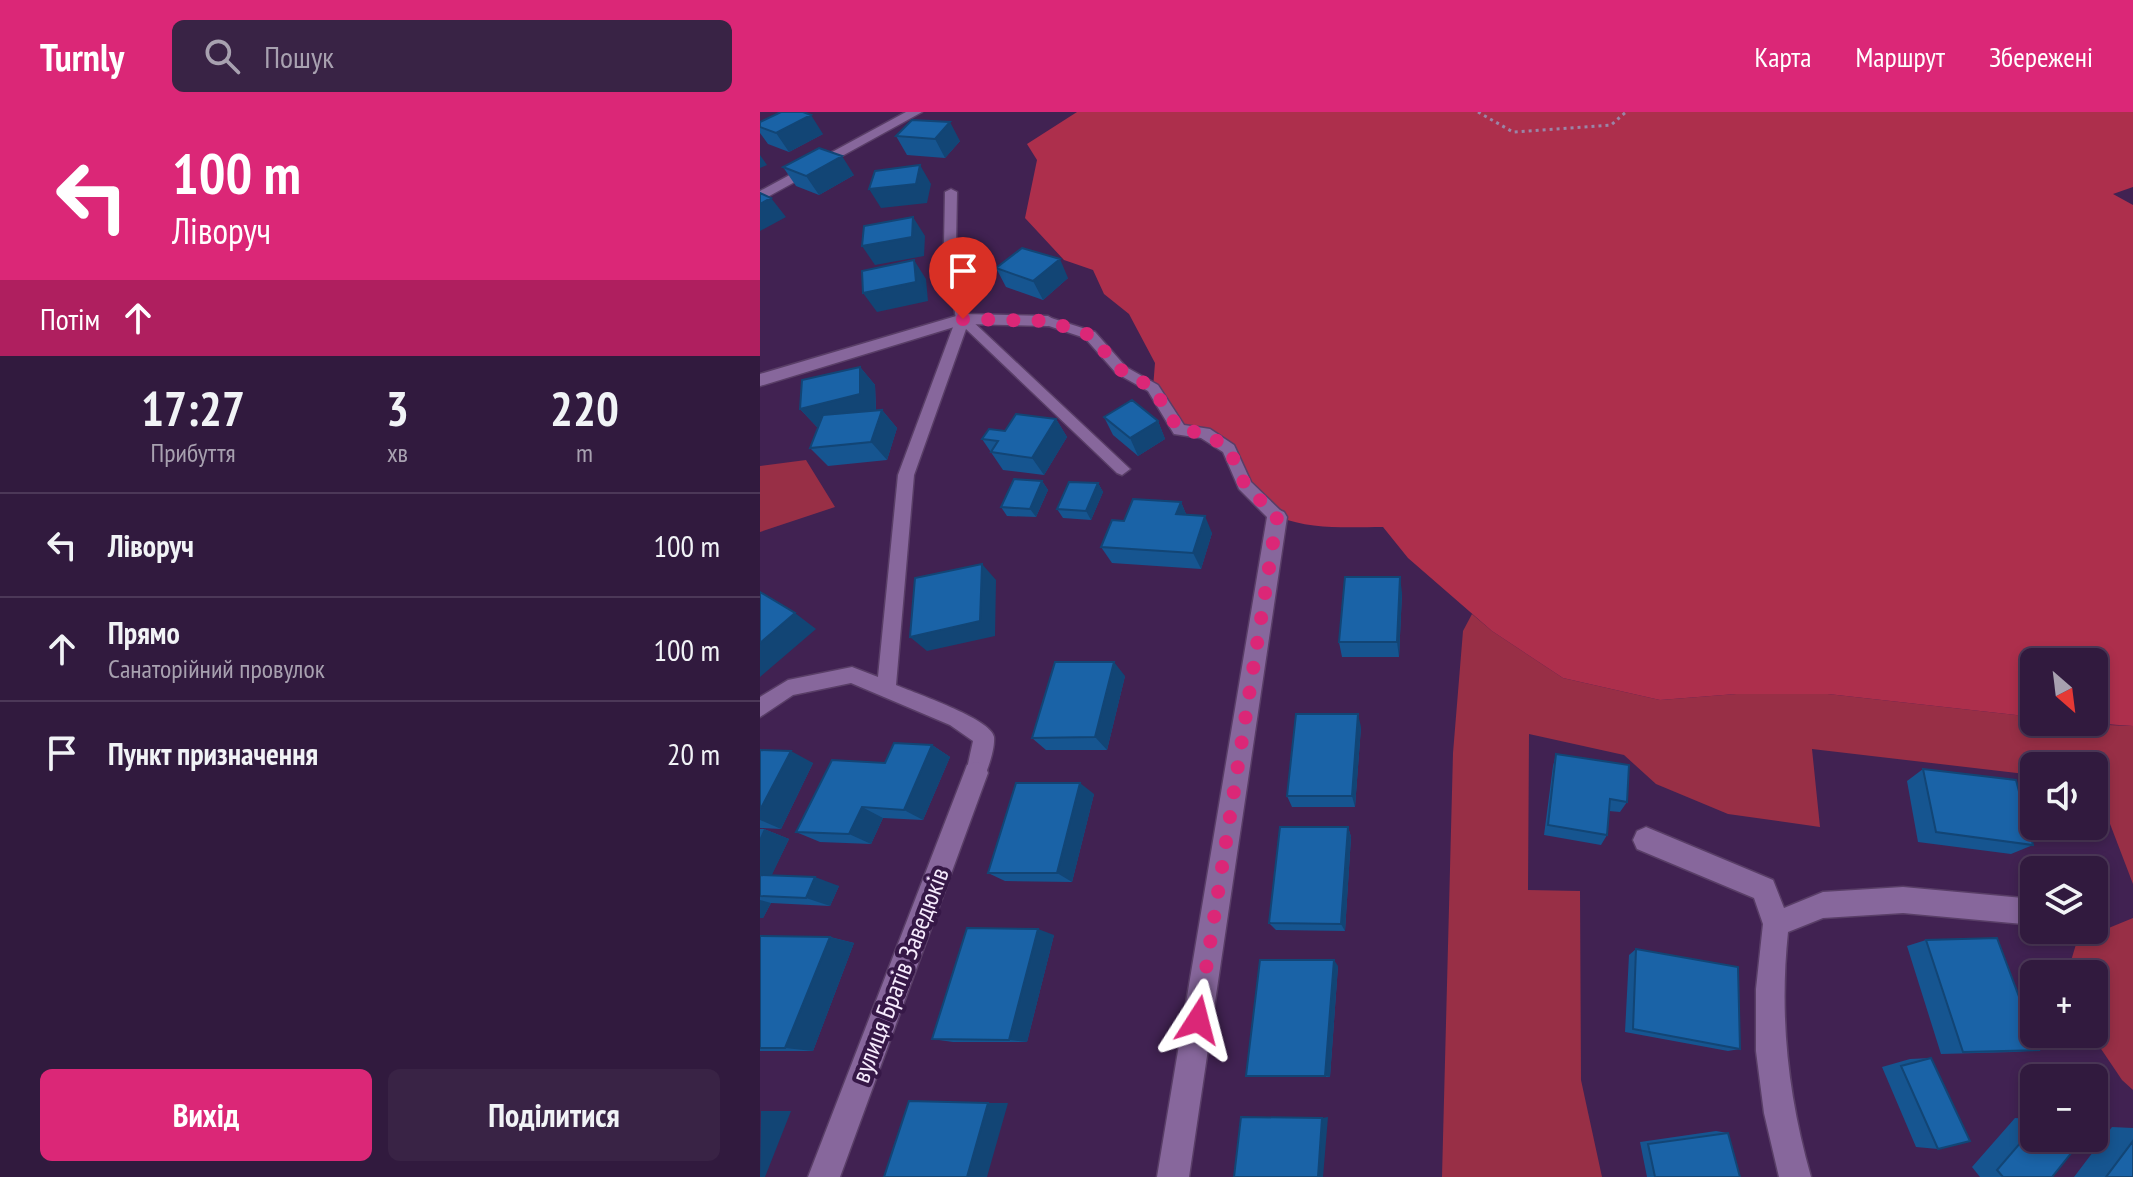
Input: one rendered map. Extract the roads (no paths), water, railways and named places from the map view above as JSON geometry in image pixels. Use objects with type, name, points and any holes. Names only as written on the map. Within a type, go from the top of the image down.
[{"type":"street","points":[[760,197],[916,112]]},
{"type":"street","points":[[760,380],[963,319],[1048,321]]},
{"type":"street","points":[[1173,1177],[1277,517]]},
{"type":"street","name":"вулиця Братів Заведюків","points":[[824,1177],[976,773]]},
{"type":"street","points":[[1646,840],[1764,889],[1776,924],[1768,979],[1769,1057],[1795,1177]]},
{"type":"street","points":[[1776,924],[1823,905],[1903,900],[2020,911]]},
{"type":"lane","points":[[886,689],[906,475],[963,319],[950,245],[951,192]]},
{"type":"lane","points":[[963,319],[1122,469]]},
{"type":"lane","points":[[1048,321],[1090,335],[1121,370],[1153,388],[1179,430],[1205,433],[1229,449],[1245,485],[1277,517]]},
{"type":"lane","points":[[760,708],[788,688],[852,675],[957,719],[984,737],[976,773]]}]
